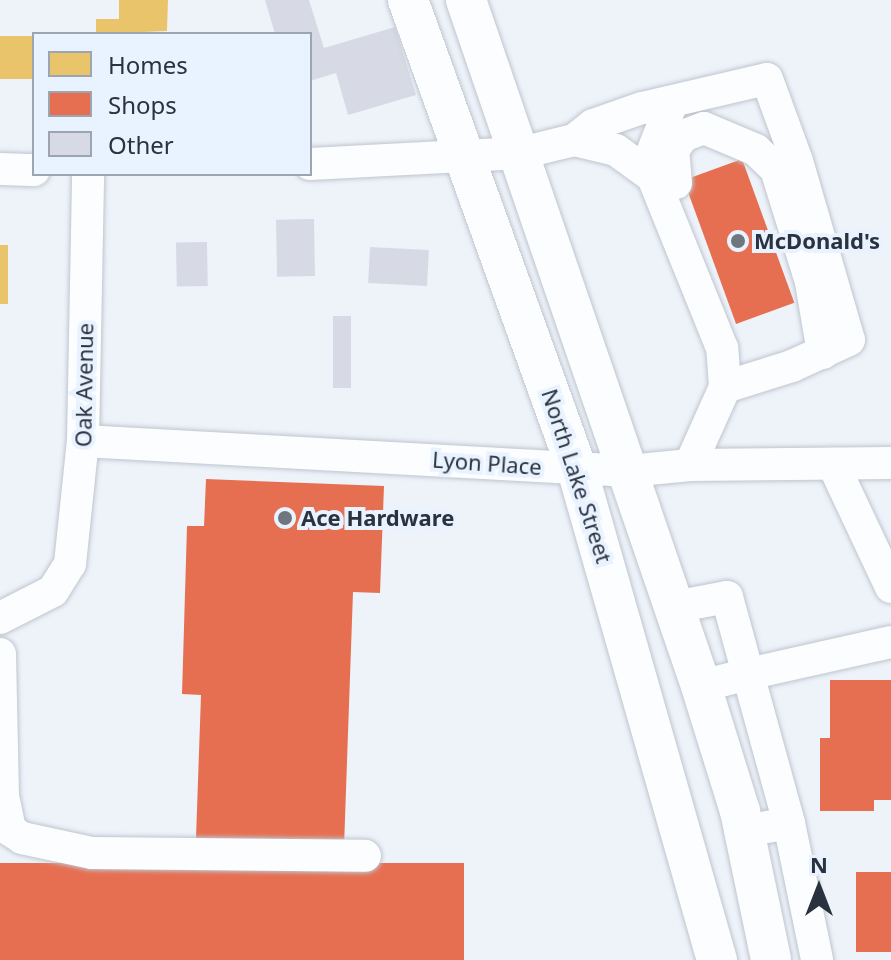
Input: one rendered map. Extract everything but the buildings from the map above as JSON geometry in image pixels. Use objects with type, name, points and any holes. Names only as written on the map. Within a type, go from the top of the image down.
[{"type":"main road","name":"North Lake Street","points":[[408,0],[577,469],[717,960]]},
{"type":"main road","points":[[466,0],[521,153],[701,686],[744,832],[771,960]]},
{"type":"street","points":[[312,164],[422,161],[461,153],[521,153],[574,140],[593,125],[767,79],[797,161],[849,340],[823,353],[725,387]]},
{"type":"street","points":[[671,105],[652,153],[653,177],[722,348]]},
{"type":"street","points":[[690,465],[725,387],[717,300],[671,163],[683,136],[724,120],[754,123],[776,169],[814,294],[823,353]]},
{"type":"street","points":[[574,140],[616,150],[653,177]]},
{"type":"street","points":[[0,169],[32,170]]},
{"type":"street","name":"Oak Avenue","points":[[0,618],[53,591],[70,564],[83,441],[88,176]]},
{"type":"street","name":"Lyon Place","points":[[83,441],[629,471],[690,465],[891,463]]},
{"type":"street","points":[[833,464],[891,587]]},
{"type":"street","points":[[674,607],[727,597],[789,823],[817,960]]},
{"type":"street","points":[[701,686],[891,642]]},
{"type":"street","points":[[0,654],[3,796],[10,830],[22,838],[92,853],[365,856]]},
{"type":"street","points":[[744,832],[789,823]]},
{"type":"place","name":"McDonald's","points":[[738,241]]},
{"type":"place","name":"Ace Hardware","points":[[285,518]]}]
